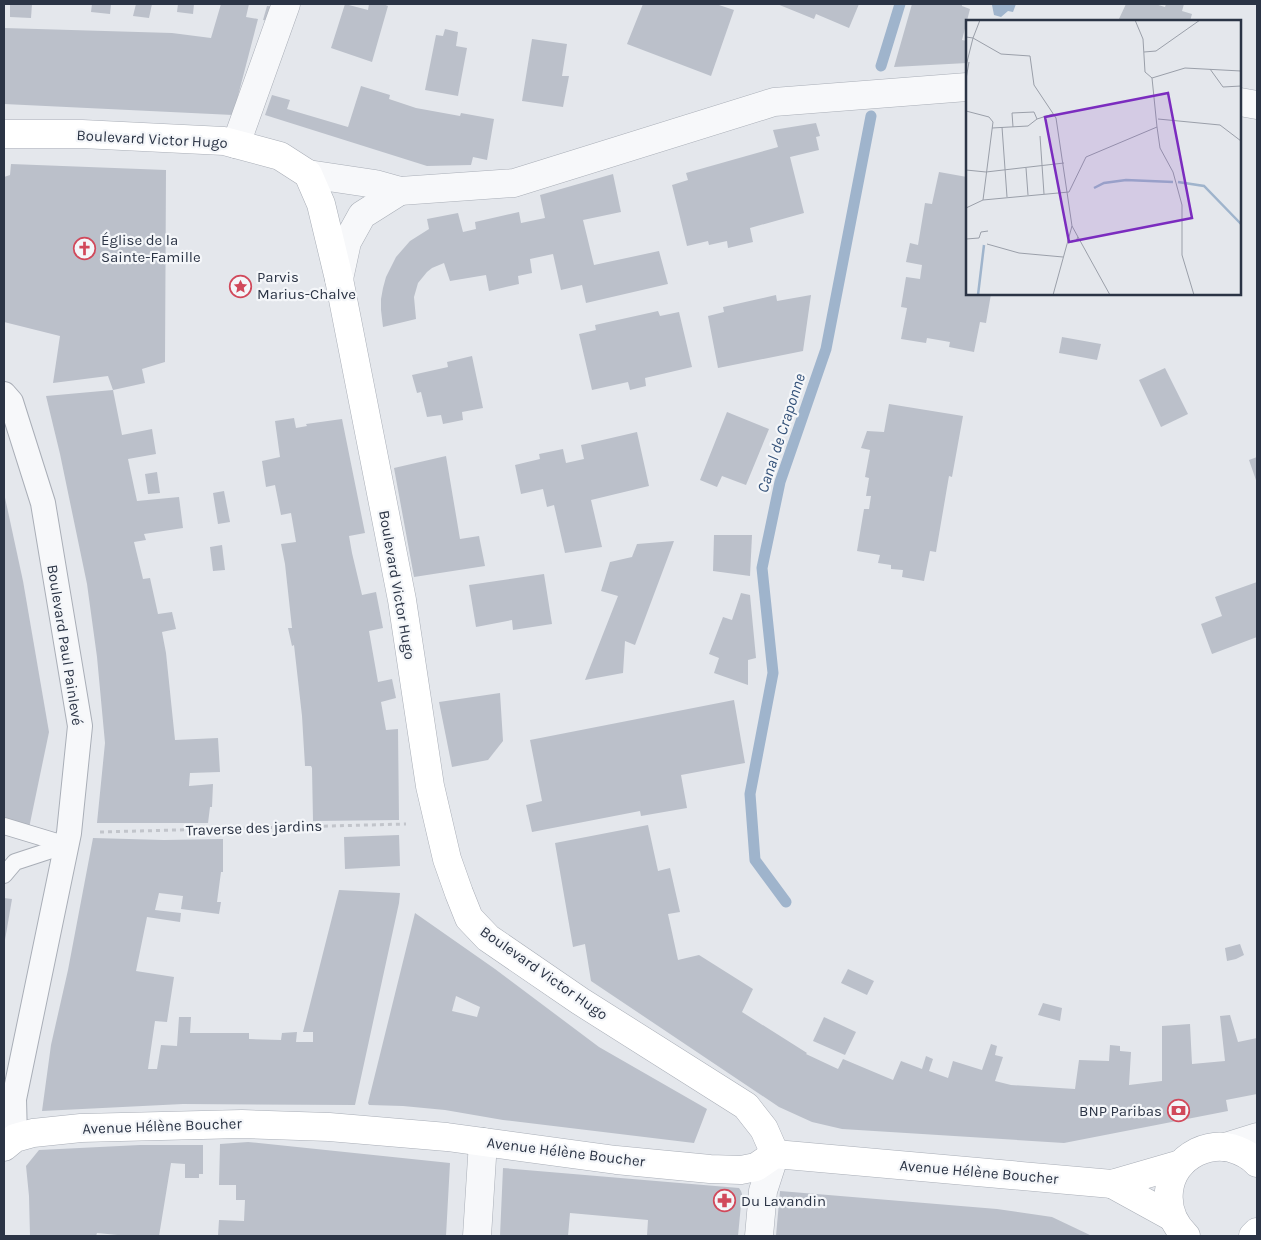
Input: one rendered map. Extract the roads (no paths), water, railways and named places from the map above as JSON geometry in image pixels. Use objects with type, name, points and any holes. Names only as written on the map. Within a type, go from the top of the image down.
[{"type":"main road","name":"Boulevard Victor Hugo","points":[[4,134],[100,135],[224,142],[280,156],[308,174],[321,204],[339,280],[402,600],[430,786],[450,867],[469,918],[488,938],[580,1001],[746,1106],[764,1129],[775,1154]]},
{"type":"main road","name":"Avenue Hélène Boucher","points":[[9,1142],[33,1133],[81,1128],[242,1124],[329,1127],[447,1137],[616,1160],[718,1169],[742,1170],[756,1167],[775,1154],[1112,1184],[1181,1164]]},
{"type":"main road","points":[[1179,1227],[1168,1200],[1171,1182],[1181,1164],[1191,1155],[1213,1147],[1225,1147],[1248,1155],[1257,1163]]},
{"type":"main road","name":"Avenue Hélène Boucher","points":[[1112,1184],[1179,1227]]},
{"type":"main road","points":[[1253,1236],[1257,1232]]},
{"type":"street","points":[[236,144],[286,4]]},
{"type":"street","points":[[308,174],[375,184],[400,190],[514,182],[774,102],[966,87]]},
{"type":"street","points":[[1241,102],[1257,105]]},
{"type":"street","points":[[339,280],[347,242],[362,215],[400,190]]},
{"type":"street","name":"Boulevard Paul Painlevé","points":[[4,394],[11,402],[12,433],[43,503],[80,726],[68,839],[14,1099],[9,1142]]},
{"type":"street","points":[[1225,1147],[1257,1137]]},
{"type":"street","points":[[477,1236],[482,1142]]},
{"type":"street","points":[[759,1236],[763,1191],[775,1154]]},
{"type":"lane","points":[[4,826],[68,839]]},
{"type":"lane","points":[[4,875],[15,862],[68,839]]},
{"type":"water","points":[[988,4],[1016,4],[1013,12],[1008,11],[1001,17],[994,15],[992,5]]},
{"type":"waterway","name":"Canal de Craponne","points":[[881,66],[900,4]]},
{"type":"waterway","name":"Canal de Craponne","points":[[786,902],[755,860],[750,794],[773,673],[762,568],[780,482],[826,349],[871,116]]},
{"type":"place","name":"Église de la Sainte-Famille","points":[[85,249]]},
{"type":"place","name":"Parvis Marius-Chalve","points":[[241,286]]},
{"type":"place","name":"BNP Paribas","points":[[1178,1111]]},
{"type":"place","name":"Du Lavandin","points":[[725,1201]]}]
